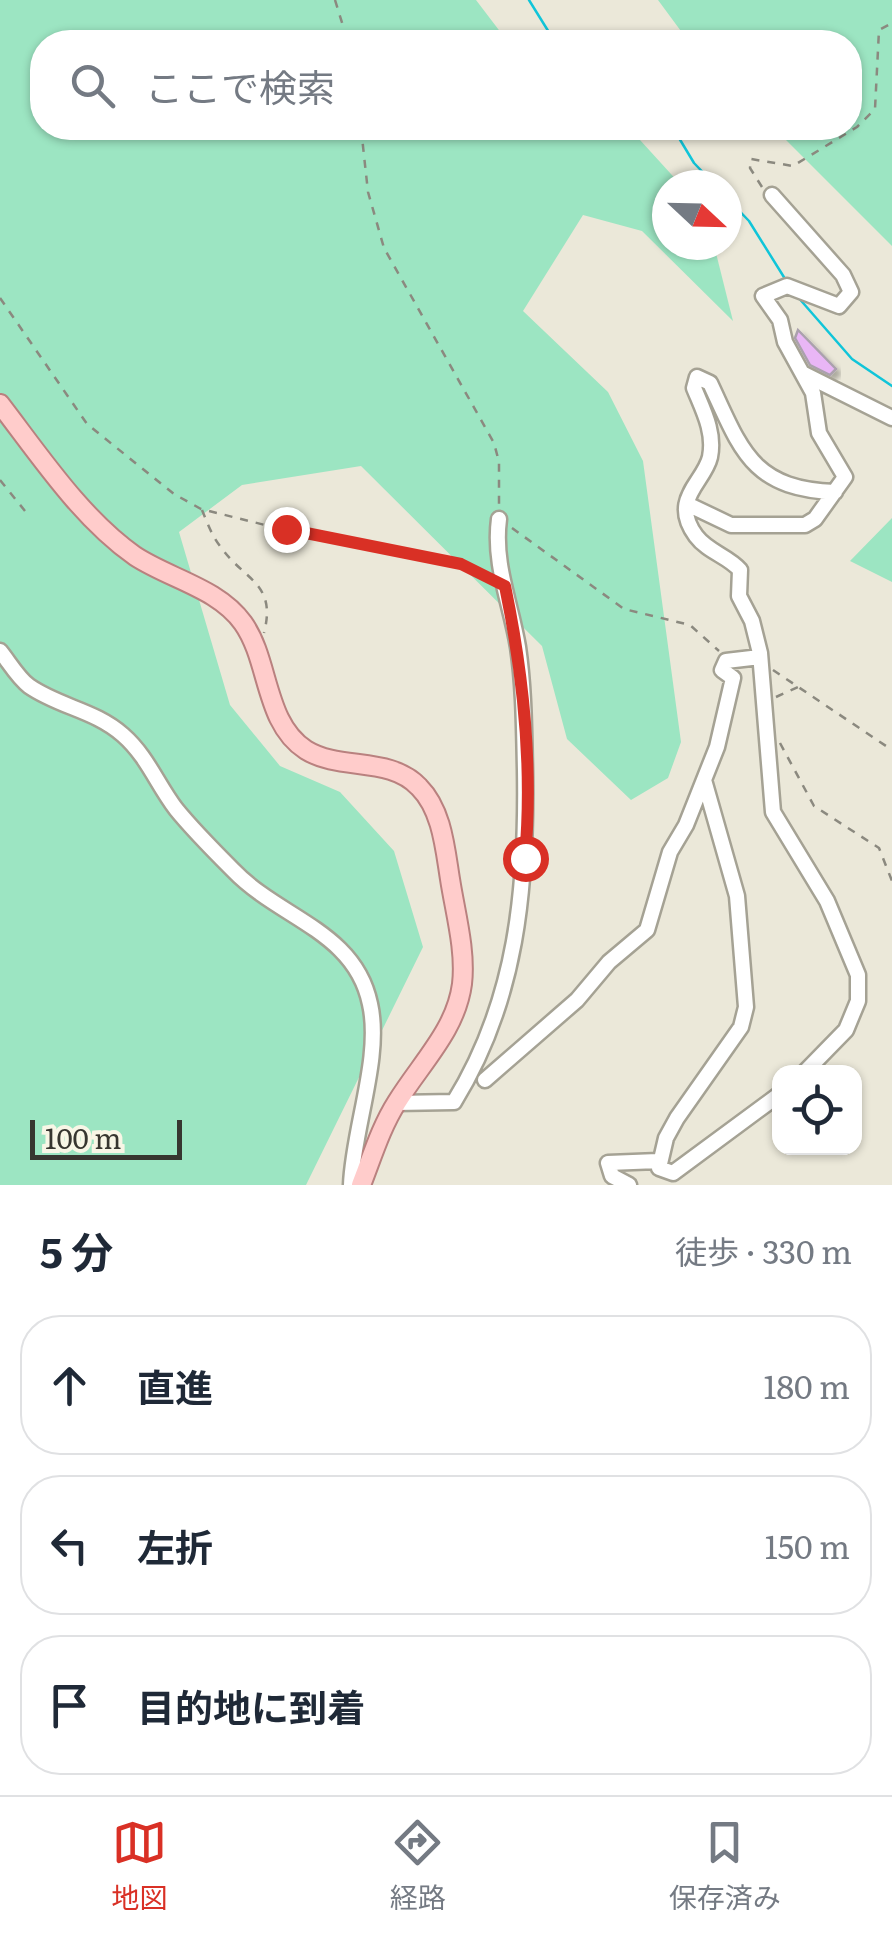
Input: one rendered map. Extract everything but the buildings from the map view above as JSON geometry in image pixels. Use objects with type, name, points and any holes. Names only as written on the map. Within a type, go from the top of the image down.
[{"type":"main road","points":[[0,404],[107,534],[136,556],[228,607],[244,624],[259,654],[277,715],[306,750],[333,760],[398,773],[418,786],[431,802],[443,836],[462,983],[452,1018],[396,1103],[361,1185]]},
{"type":"street","points":[[687,504],[731,525],[805,525],[815,519],[845,472],[819,432],[812,393],[785,342],[780,320],[763,296],[787,286],[840,306],[851,292],[843,274],[772,196]]},
{"type":"street","points":[[803,373],[892,418]]},
{"type":"street","points":[[812,1065],[846,1030],[858,1002],[858,975],[827,902],[773,812],[760,657],[752,621],[739,596],[740,570],[700,541],[689,522],[687,504],[695,478],[710,456],[709,425],[694,388],[697,377],[710,383],[754,467],[790,484],[835,492]]},
{"type":"street","points":[[499,520],[498,568],[518,648],[524,718],[526,863],[520,922],[490,1032],[486,1080],[577,1000],[609,962],[647,930],[670,852],[704,780],[733,678],[722,670],[726,661],[760,657]]},
{"type":"street","points":[[0,651],[29,686],[94,713],[125,736],[146,758],[178,811],[233,870],[264,898],[324,933],[350,956],[365,983],[372,1016],[351,1185]]},
{"type":"street","points":[[658,1161],[677,1118],[741,1027],[746,1008],[737,896],[704,780]]},
{"type":"street","points":[[396,1103],[454,1102],[490,1032]]},
{"type":"street","points":[[658,1161],[664,1173],[673,1173],[772,1100]]},
{"type":"street","points":[[629,1185],[612,1176],[608,1163],[658,1161]]},
{"type":"path","points":[[334,0],[344,30]]},
{"type":"path","points":[[862,123],[878,99],[878,35],[882,26],[892,23]]},
{"type":"path","points":[[363,140],[368,192],[384,248],[494,443],[499,462],[499,520],[584,576],[624,609],[690,625],[726,661]]},
{"type":"path","points":[[772,196],[748,162],[757,157],[792,166],[834,140]]},
{"type":"path","points":[[0,298],[87,424],[152,478],[201,508],[309,536],[461,564],[505,586]]},
{"type":"path","points":[[0,480],[25,511]]},
{"type":"path","points":[[201,508],[220,547],[262,588],[269,604],[259,654]]},
{"type":"path","points":[[760,657],[892,750]]},
{"type":"path","points":[[774,709],[776,697],[798,687]]},
{"type":"path","points":[[777,733],[793,773],[814,806],[879,848],[892,881]]},
{"type":"green space","points":[[0,0],[476,0],[499,30],[30,30],[30,140],[640,140],[667,170],[652,170],[652,241],[642,231],[583,215],[523,311],[608,392],[643,461],[681,742],[668,778],[631,800],[567,739],[542,646],[361,466],[242,485],[179,532],[230,705],[280,766],[340,792],[394,851],[423,947],[306,1185],[0,1185]]},
{"type":"green space","points":[[658,0],[892,0],[892,246],[786,140],[862,140],[862,30],[680,30]]},
{"type":"green space","points":[[671,260],[718,260],[733,321]]},
{"type":"green space","points":[[892,518],[892,582],[850,561]]},
{"type":"waterway","points":[[529,0],[548,30]]},
{"type":"waterway","points":[[680,140],[701,170]]},
{"type":"waterway","points":[[742,214],[787,282]]},
{"type":"waterway","points":[[797,296],[852,359],[892,386]]},
{"type":"route","points":[[286,529],[461,564],[505,586],[518,648],[524,718],[525,858]]}]
